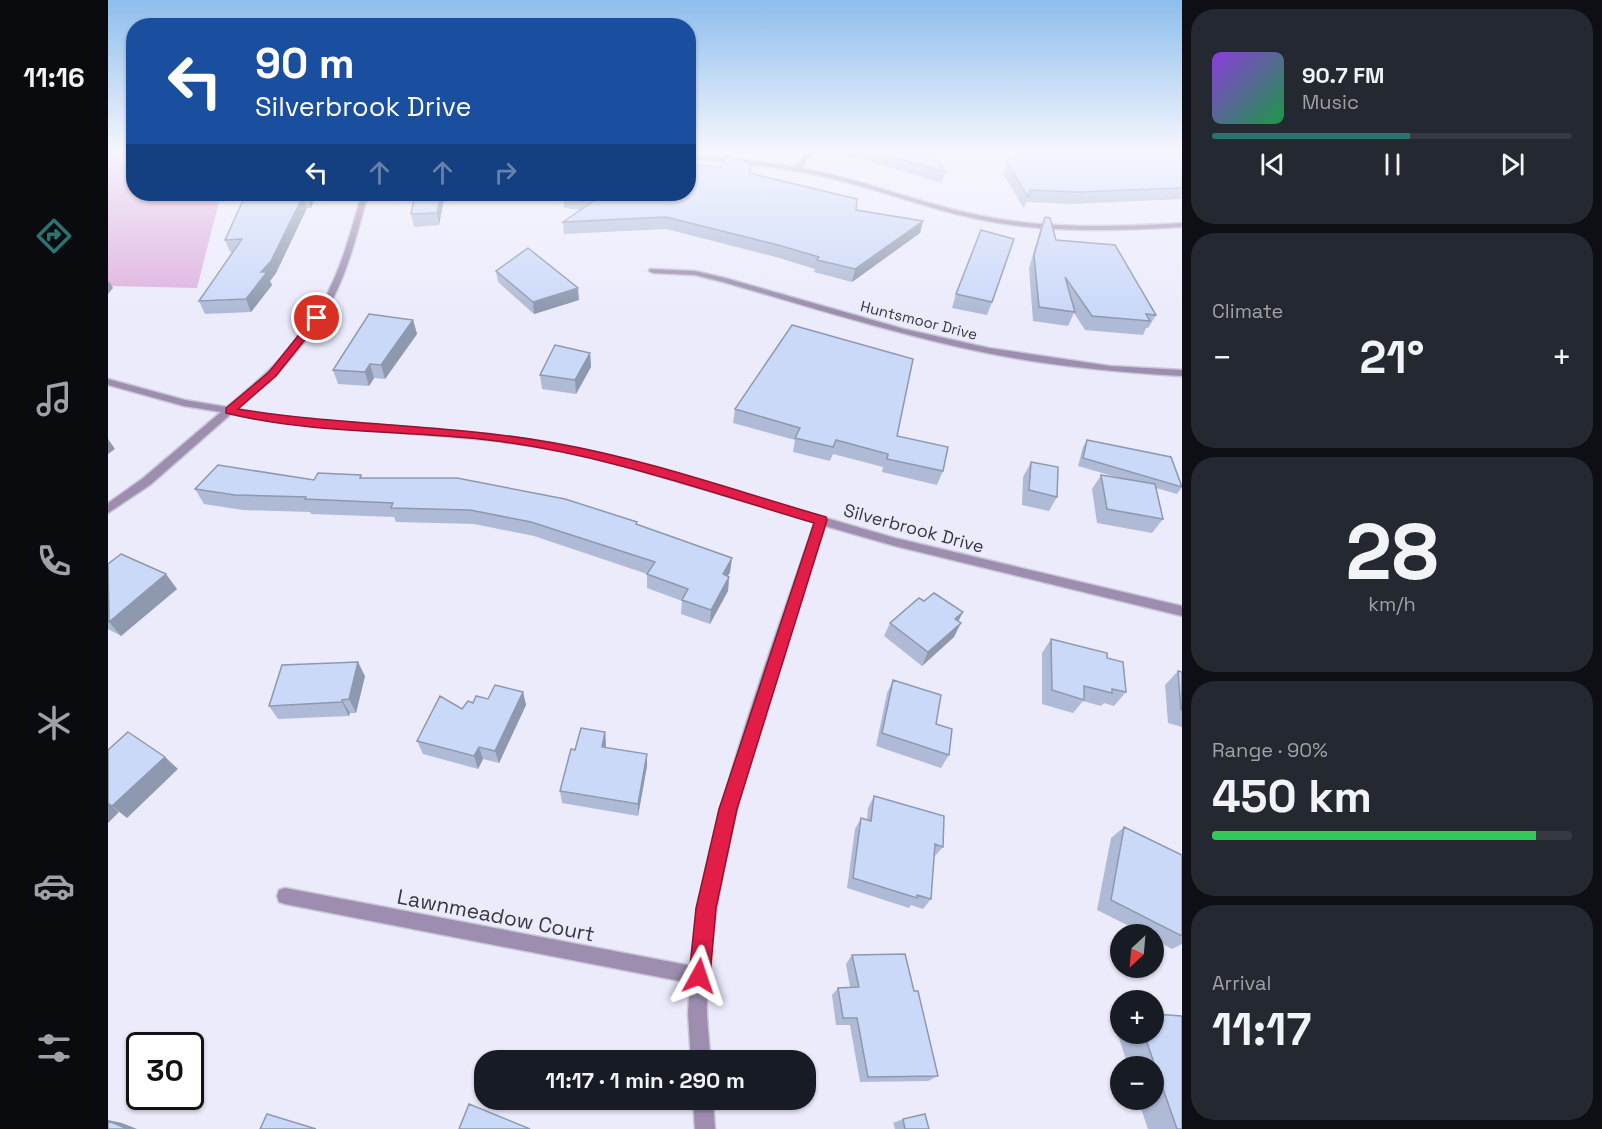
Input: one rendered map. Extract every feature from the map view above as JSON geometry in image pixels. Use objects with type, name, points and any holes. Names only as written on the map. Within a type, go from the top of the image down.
[{"type":"street","points":[[108,509],[146,482],[273,374],[317,318],[332,292],[362,204]]},
{"type":"street","points":[[926,204],[954,212],[1022,225],[1092,229],[1182,225]]},
{"type":"street","name":"Huntsmoor Drive","points":[[653,271],[694,273],[724,280],[902,331],[989,351],[1110,369],[1182,373]]},
{"type":"street","name":"Silverbrook Drive","points":[[108,382],[184,403],[294,421],[488,437],[554,446],[609,458],[895,542],[1182,611]]},
{"type":"street","points":[[700,1050],[697,999],[706,908],[728,809],[821,520]]},
{"type":"street","name":"Lawnmeadow Court","points":[[285,896],[699,976]]},
{"type":"street","points":[[704,1110],[705,1129]]},
{"type":"shaded area","points":[[108,204],[219,204],[197,288],[108,286]]},
{"type":"building","points":[[242,204],[299,204],[271,261],[261,272],[267,272],[246,299],[199,301],[242,239],[225,240]]},
{"type":"building","points":[[413,204],[439,204],[437,213],[411,214]]},
{"type":"building","points":[[590,204],[857,204],[856,210],[923,221],[855,269],[817,260],[819,257],[778,245],[666,217],[563,222]]},
{"type":"building","points":[[1045,217],[1050,218],[1056,240],[1115,245],[1156,315],[1146,314],[1150,321],[1092,316],[1065,277],[1075,312],[1039,307],[1034,255]]},
{"type":"building","points":[[981,230],[1014,239],[992,302],[956,294]]},
{"type":"building","points":[[528,248],[578,288],[533,302],[496,271]]},
{"type":"building","points":[[369,314],[413,320],[381,365],[370,364],[365,372],[333,370]]},
{"type":"building","points":[[792,325],[913,359],[897,436],[948,447],[943,471],[887,459],[888,454],[836,440],[833,447],[795,438],[800,428],[735,409]]},
{"type":"building","points":[[555,345],[590,353],[575,380],[540,375]]},
{"type":"building","points":[[1087,440],[1171,457],[1182,487],[1083,458]]},
{"type":"building","points":[[1031,462],[1058,467],[1057,497],[1029,490]]},
{"type":"building","points":[[218,465],[314,480],[318,473],[361,475],[360,478],[457,478],[565,499],[637,522],[636,524],[732,558],[723,574],[729,577],[711,610],[682,600],[688,589],[647,574],[655,562],[531,522],[470,510],[391,508],[393,503],[235,495],[195,489]]},
{"type":"building","points":[[1101,475],[1155,484],[1163,519],[1107,509]]},
{"type":"building","points":[[121,554],[166,574],[109,622],[108,564]]},
{"type":"building","points":[[934,593],[963,612],[955,619],[961,623],[928,652],[890,623],[919,598],[924,601]]},
{"type":"building","points":[[1051,639],[1107,653],[1107,658],[1123,662],[1126,692],[1112,689],[1112,693],[1084,686],[1084,700],[1052,690]]},
{"type":"building","points":[[358,662],[349,699],[342,700],[342,702],[269,706],[282,665]]},
{"type":"building","points":[[1178,671],[1182,672],[1182,710],[1181,710]]},
{"type":"building","points":[[893,680],[941,695],[936,724],[952,729],[949,755],[882,733]]},
{"type":"building","points":[[495,685],[523,692],[495,751],[479,747],[474,756],[417,741],[440,696],[462,709],[468,701],[473,703],[476,696],[488,699]]},
{"type":"building","points":[[581,728],[605,732],[602,747],[647,754],[638,804],[560,791],[571,749],[575,750]]},
{"type":"building","points":[[128,732],[165,757],[112,806],[108,803],[108,750]]},
{"type":"building","points":[[874,796],[944,816],[943,847],[935,844],[931,899],[917,895],[917,898],[853,878],[861,818],[871,821]]},
{"type":"building","points":[[1124,827],[1182,855],[1182,936],[1164,927],[1164,924],[1158,924],[1111,900]]},
{"type":"building","points":[[905,954],[914,991],[918,991],[938,1076],[868,1077],[857,1018],[843,1018],[838,988],[859,987],[852,955]]},
{"type":"building","points":[[1164,1015],[1182,1016],[1182,1129],[1177,1129],[1164,1092],[1164,1056],[1152,1056],[1147,1044],[1164,1044]]},
{"type":"building","points":[[469,1104],[474,1106],[474,1110],[484,1110],[530,1129],[459,1129]]},
{"type":"building","points":[[267,1114],[316,1129],[260,1129]]},
{"type":"building","points":[[925,1114],[929,1129],[905,1129],[903,1119]]},
{"type":"building","points":[[108,1121],[128,1129],[108,1129]]},
{"type":"route","points":[[317,318],[273,374],[230,411],[284,420],[488,437],[554,446],[609,458],[821,520],[728,809],[706,908],[699,976]]}]
